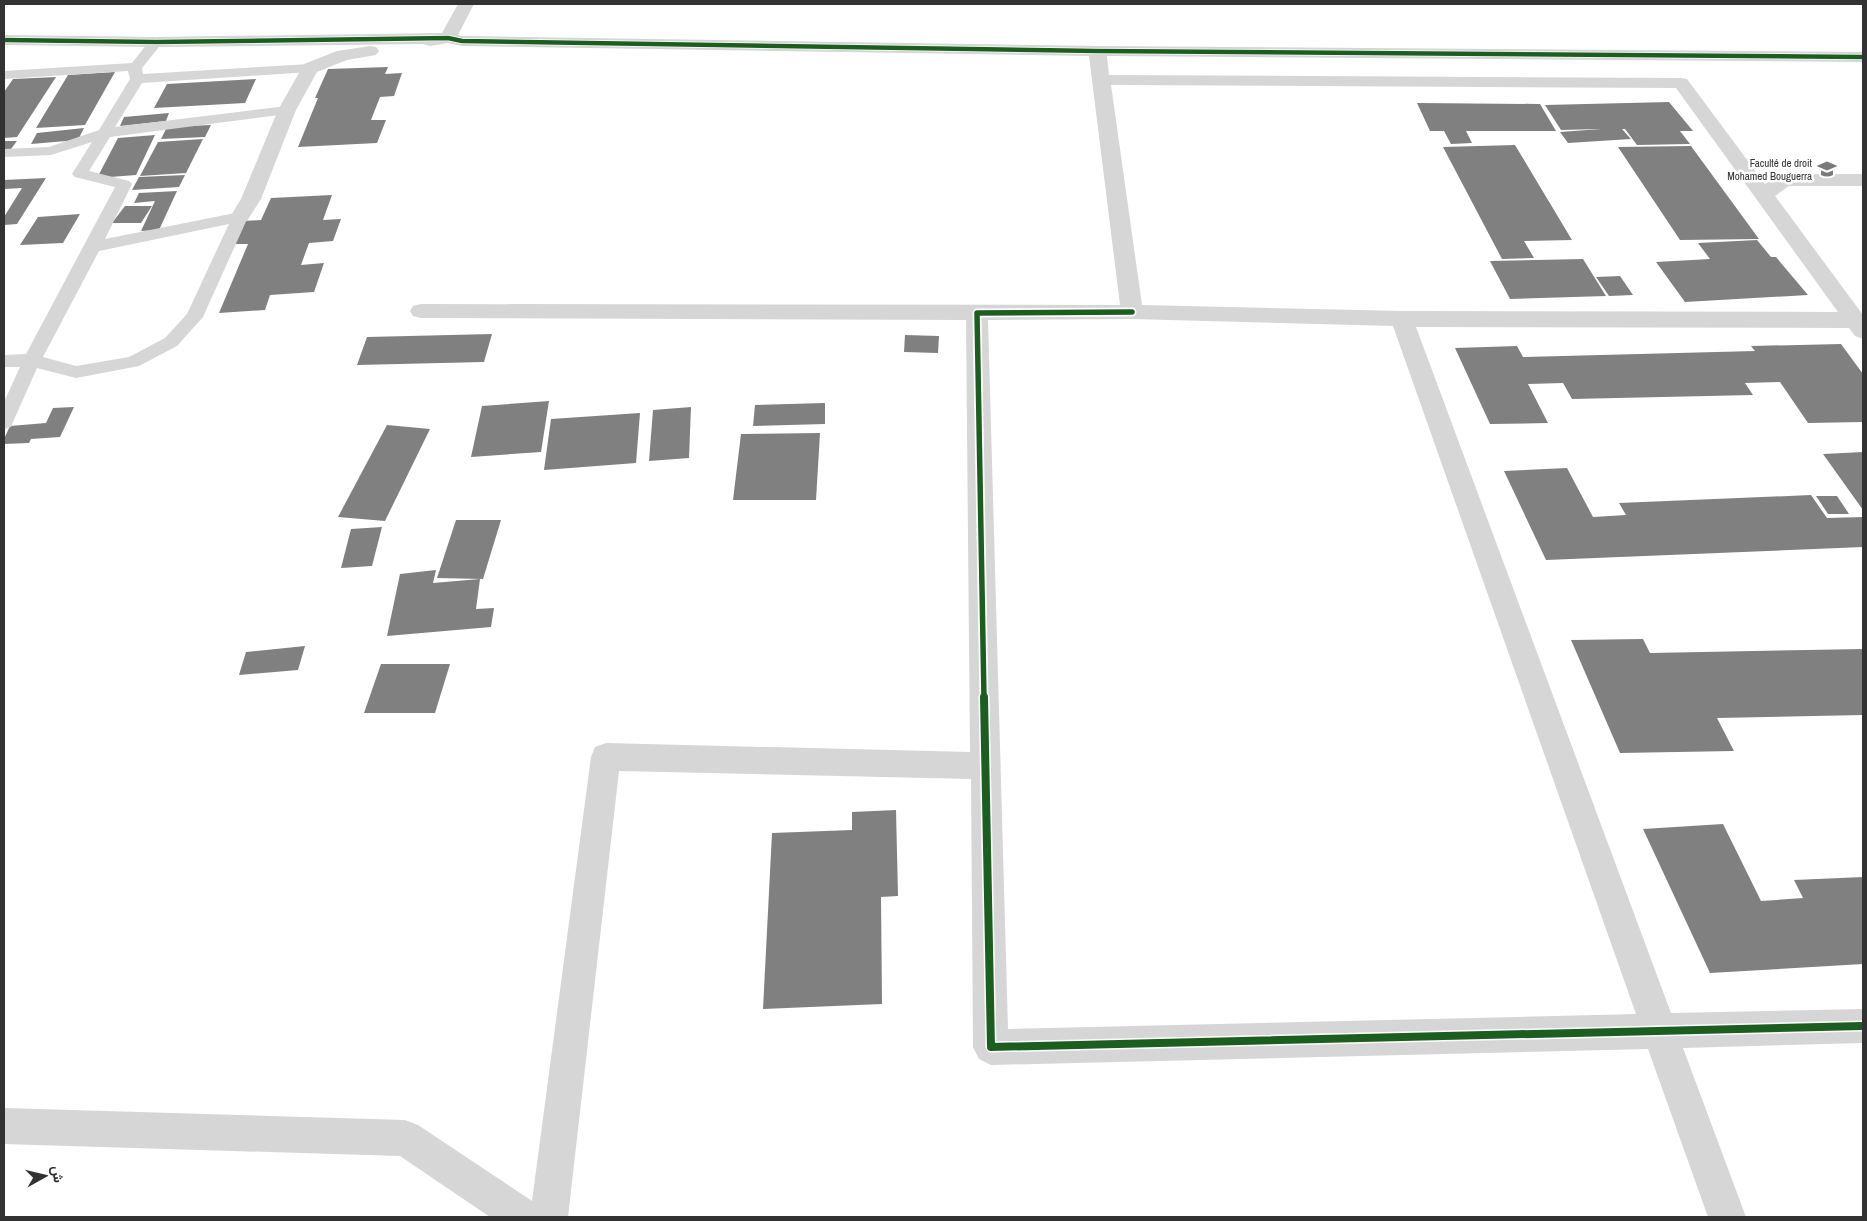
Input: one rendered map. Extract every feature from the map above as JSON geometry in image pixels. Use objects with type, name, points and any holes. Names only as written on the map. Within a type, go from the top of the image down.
[{"type":"street","points":[[448,38],[466,4]]},
{"type":"street","points":[[240,217],[251,199],[287,110],[310,68],[343,55],[448,38]]},
{"type":"street","points":[[4,40],[156,42],[448,38],[462,41],[1097,51],[1863,57]]},
{"type":"street","points":[[1097,51],[1132,312]]},
{"type":"street","points":[[1101,80],[1681,83],[1859,325]]},
{"type":"street","points":[[1763,195],[1784,180],[1863,180]]},
{"type":"street","points":[[421,312],[1132,312],[1859,325]]},
{"type":"street","points":[[976,313],[991,1047],[1863,1026]]},
{"type":"street","points":[[1402,318],[1727,1217]]},
{"type":"street","points":[[549,1217],[606,757],[986,766]]},
{"type":"street","points":[[4,1126],[405,1138],[522,1217]]},
{"type":"lane","points":[[6,413],[91,247],[118,199],[124,184],[80,174],[156,42]]},
{"type":"lane","points":[[4,75],[128,67],[136,74],[310,68]]},
{"type":"lane","points":[[4,153],[51,152],[104,133],[287,110]]},
{"type":"lane","points":[[91,247],[240,217]]},
{"type":"lane","points":[[4,361],[32,360],[76,372],[102,369],[133,362],[171,342],[194,317],[240,217]]},
{"type":"building","points":[[388,67],[385,74],[402,73],[394,96],[380,97],[371,120],[386,120],[377,143],[298,147],[318,98],[315,98],[328,69]]},
{"type":"building","points":[[115,72],[85,125],[36,128],[68,75]]},
{"type":"building","points":[[56,77],[17,137],[4,138],[4,92],[13,79]]},
{"type":"building","points":[[256,79],[245,103],[154,108],[167,84]]},
{"type":"building","points":[[1669,102],[1693,131],[1680,131],[1690,144],[1637,145],[1625,129],[1622,129],[1631,139],[1568,143],[1560,132],[1601,129],[1561,130],[1545,105]]},
{"type":"building","points":[[1417,103],[1540,104],[1556,131],[1466,131],[1472,143],[1451,144],[1444,131],[1430,131]]},
{"type":"building","points":[[169,113],[166,121],[120,126],[124,117]]},
{"type":"building","points":[[211,125],[205,137],[161,139],[167,127]]},
{"type":"building","points":[[84,128],[78,140],[31,144],[37,133]]},
{"type":"building","points":[[155,135],[136,175],[97,178],[118,138]]},
{"type":"building","points":[[203,139],[186,173],[140,176],[158,142]]},
{"type":"building","points":[[4,141],[17,141],[11,149],[4,149]]},
{"type":"building","points":[[1515,145],[1572,240],[1524,241],[1534,258],[1502,259],[1443,147]]},
{"type":"building","points":[[1691,146],[1759,239],[1680,240],[1618,147]]},
{"type":"building","points":[[185,175],[179,187],[132,190],[139,177]]},
{"type":"building","points":[[46,178],[17,224],[4,225],[4,217],[22,188],[4,189],[4,180]]},
{"type":"building","points":[[177,191],[159,230],[141,231],[155,201],[134,203],[139,193]]},
{"type":"building","points":[[332,195],[323,220],[341,219],[333,241],[309,243],[301,265],[324,263],[314,292],[270,295],[265,310],[219,313],[248,244],[234,244],[243,221],[261,220],[271,198]]},
{"type":"building","points":[[125,206],[152,206],[141,223],[112,223]]},
{"type":"building","points":[[80,214],[63,243],[20,245],[38,217]]},
{"type":"building","points":[[1757,240],[1771,257],[1776,257],[1808,295],[1685,302],[1656,262],[1710,259],[1698,243]]},
{"type":"building","points":[[1583,259],[1606,296],[1510,299],[1490,261]]},
{"type":"building","points":[[1620,276],[1633,295],[1609,296],[1596,277]]},
{"type":"building","points":[[492,334],[484,362],[357,365],[367,337]]},
{"type":"building","points":[[905,335],[939,336],[938,353],[904,352]]},
{"type":"building","points":[[1841,344],[1863,374],[1863,422],[1808,423],[1780,382],[1745,383],[1753,395],[1572,399],[1563,383],[1528,384],[1548,423],[1490,424],[1455,348],[1517,346],[1523,357],[1755,351],[1751,346]]},
{"type":"building","points":[[549,401],[541,452],[471,457],[482,406]]},
{"type":"building","points":[[825,403],[825,424],[753,426],[755,405]]},
{"type":"building","points":[[74,407],[60,437],[31,439],[29,443],[4,444],[4,439],[10,426],[46,423],[53,408]]},
{"type":"building","points":[[691,407],[689,458],[649,461],[653,410]]},
{"type":"building","points":[[640,413],[636,463],[544,470],[551,419]]},
{"type":"building","points":[[387,425],[430,429],[385,521],[338,517]]},
{"type":"building","points":[[820,433],[816,500],[733,500],[741,434]]},
{"type":"building","points":[[1863,452],[1863,510],[1823,454]]},
{"type":"building","points":[[1567,468],[1593,517],[1626,515],[1619,503],[1811,495],[1827,518],[1863,517],[1863,547],[1546,560],[1504,471]]},
{"type":"building","points":[[1816,496],[1837,496],[1849,514],[1828,514]]},
{"type":"building","points":[[456,520],[501,520],[483,579],[437,578]]},
{"type":"building","points":[[382,527],[372,566],[341,568],[351,529]]},
{"type":"building","points":[[436,570],[433,583],[480,579],[476,609],[494,608],[491,627],[387,636],[400,574]]},
{"type":"building","points":[[1643,639],[1650,653],[1863,649],[1863,715],[1717,718],[1734,751],[1620,753],[1571,640]]},
{"type":"building","points":[[305,646],[298,670],[239,675],[246,652]]},
{"type":"building","points":[[381,664],[450,664],[435,713],[364,713]]},
{"type":"building","points":[[896,810],[898,896],[881,897],[882,1004],[763,1009],[772,833],[852,830],[852,812]]},
{"type":"building","points":[[1723,824],[1761,901],[1803,898],[1794,880],[1863,877],[1863,964],[1710,973],[1643,829]]},
{"type":"cycle path","points":[[4,40],[156,42],[448,38],[462,41],[1097,51],[1863,57]]},
{"type":"cycle path","points":[[1132,312],[977,313],[991,1047],[1863,1026]]},
{"type":"place","name":"Faculté de droit Mohamed Bouguerra","points":[[1827,169]]}]
